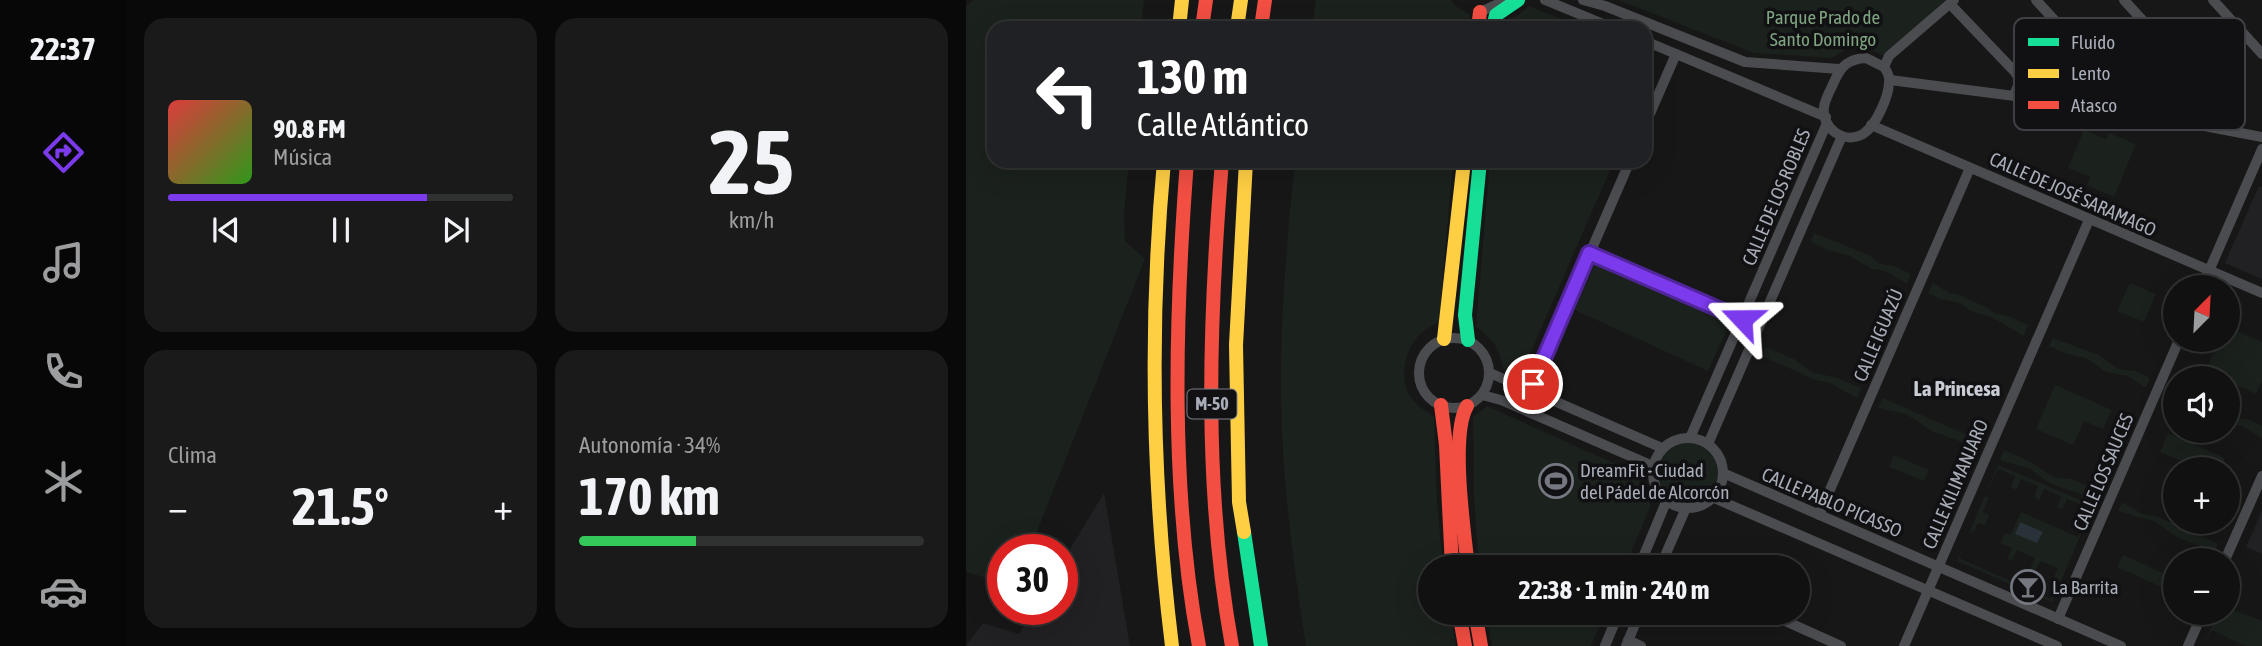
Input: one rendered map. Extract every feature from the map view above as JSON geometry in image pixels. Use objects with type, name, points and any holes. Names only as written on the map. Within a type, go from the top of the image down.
[{"type":"main road","points":[[1179,21],[1182,0]]},
{"type":"main road","points":[[1203,21],[1206,0]]},
{"type":"main road","points":[[1238,21],[1241,0]]},
{"type":"main road","points":[[1262,21],[1265,0]]},
{"type":"main road","points":[[1495,21],[1496,15],[1518,0]]},
{"type":"main road","points":[[1479,21],[1480,12]]},
{"type":"main road","points":[[1163,168],[1154,278],[1153,425],[1156,506],[1172,646]]},
{"type":"main road","name":"M-50","points":[[1186,168],[1177,347],[1182,505],[1194,624],[1199,646]]},
{"type":"main road","name":"M-50","points":[[1222,168],[1211,348],[1214,477],[1223,583],[1232,646]]},
{"type":"main road","points":[[1245,168],[1236,345],[1239,502],[1261,646]]},
{"type":"main road","points":[[1444,339],[1463,168]]},
{"type":"main road","points":[[1468,340],[1466,293],[1479,168]]},
{"type":"main road","points":[[1440,405],[1445,427],[1446,496],[1451,555]]},
{"type":"main road","points":[[1467,406],[1461,416],[1459,428],[1461,498],[1467,555]]},
{"type":"main road","points":[[1461,625],[1465,646]]},
{"type":"main road","points":[[1477,625],[1481,646]]},
{"type":"street","points":[[1480,12],[1507,0]]},
{"type":"street","points":[[1545,0],[1596,21]]},
{"type":"street","points":[[1583,0],[1642,21]]},
{"type":"street","points":[[2036,0],[2053,18]]},
{"type":"street","points":[[2124,0],[2140,18]]},
{"type":"street","points":[[2213,0],[2229,18]]},
{"type":"street","points":[[1884,67],[1889,57],[1952,2],[2014,71]]},
{"type":"street","points":[[1652,25],[1745,62],[1839,69],[1856,59],[1871,60],[1884,67],[1890,80],[1871,125],[1861,135],[1842,136],[1832,131],[1826,120],[1824,106],[1839,69]]},
{"type":"street","points":[[2245,35],[2262,54]]},
{"type":"street","points":[[1652,44],[1826,120]]},
{"type":"street","points":[[1652,109],[1676,54]]},
{"type":"street","points":[[1890,80],[2014,96]]},
{"type":"street","name":"CALLE DE LOS ROBLES","points":[[1690,438],[1826,120]]},
{"type":"street","name":"CALLE DE JOSÉ SARAMAGO","points":[[1871,125],[2262,293]]},
{"type":"street","points":[[2229,130],[2262,137]]},
{"type":"street","name":"CALLE DE LOS ROBLES","points":[[1709,444],[1842,136]]},
{"type":"street","points":[[2208,275],[2262,149]]},
{"type":"street","points":[[1530,391],[1627,168]]},
{"type":"street","name":"CALLE IGUAZÚ","points":[[1819,516],[1970,168]]},
{"type":"street","name":"CALLE KILIMANJARO","points":[[1904,646],[2089,219]]},
{"type":"street","points":[[1589,253],[1742,319]]},
{"type":"street","points":[[1457,337],[1468,340],[1486,356],[1489,383],[1482,394],[1467,406],[1457,408],[1440,405],[1425,393],[1419,378],[1419,369],[1429,347],[1444,339],[1457,337]]},
{"type":"street","name":"CALLE LOS SAUCES","points":[[2058,619],[2174,352]]},
{"type":"street","points":[[1490,373],[1662,448]]},
{"type":"street","points":[[1482,394],[1653,466]]},
{"type":"street","points":[[1690,438],[1709,444],[1719,456],[1723,473],[1722,483],[1714,498],[1700,506],[1686,508],[1678,508],[1666,502],[1655,487],[1653,466],[1662,448],[1671,442],[1690,438]]},
{"type":"street","name":"CALLE PABLO PICASSO","points":[[1723,473],[2121,646]]},
{"type":"street","points":[[2230,548],[2262,476]]},
{"type":"street","points":[[1714,498],[2050,645]]},
{"type":"street","points":[[1644,555],[1666,502]]},
{"type":"street","points":[[1666,555],[1686,508]]},
{"type":"street","points":[[1605,646],[1614,625]]},
{"type":"street","points":[[1635,625],[1627,643],[1641,646]]},
{"type":"street","points":[[1794,625],[1841,646]]},
{"type":"street","points":[[2188,646],[2197,625]]},
{"type":"shaded area","points":[[2259,186],[2262,187],[2262,279],[2225,263]]},
{"type":"shaded area","points":[[1104,493],[1130,646],[966,646],[983,623],[1019,634],[1024,625],[1078,625],[1078,536]]},
{"type":"shaded area","points":[[2262,510],[2262,554],[2246,547]]},
{"type":"shaded area","points":[[2020,522],[2043,532],[2037,543],[2015,534]]},
{"type":"green space","points":[[973,0],[1144,0],[1142,21],[987,21],[987,168],[1128,168],[1124,214],[1125,241],[1145,259],[1036,534],[987,534],[987,578],[966,572],[966,7]]},
{"type":"green space","points":[[1316,0],[1451,0],[1458,8],[1470,14],[1469,21],[1313,21]]},
{"type":"green space","name":"Parque Prado de Santo Domingo","points":[[1618,0],[1945,0],[1885,57],[1869,48],[1846,49],[1832,58],[1754,53]]},
{"type":"green space","points":[[1529,6],[1566,21],[1506,21]]},
{"type":"green space","points":[[2084,130],[2106,139],[2109,133],[2136,144],[2114,197],[2087,185],[2090,177],[2068,168]]},
{"type":"green space","points":[[1294,168],[1452,168],[1439,322],[1414,341],[1404,374],[1412,399],[1434,417],[1442,555],[1418,555],[1418,625],[1452,625],[1456,646],[1306,646],[1289,521],[1284,459],[1282,337]]},
{"type":"green space","points":[[1489,168],[1611,168],[1520,377],[1503,369],[1495,345],[1476,327]]},
{"type":"green space","points":[[1814,233],[1869,255],[1878,263],[1897,267],[1911,274],[1907,284],[1886,271],[1872,269],[1848,255],[1830,251],[1811,242]]},
{"type":"green space","points":[[1595,264],[1730,323],[1708,371],[1575,310]]},
{"type":"green space","points":[[1933,283],[1951,294],[1957,294],[1994,313],[2028,325],[2024,336],[1960,303],[1940,299],[1928,293]]},
{"type":"green space","points":[[2130,283],[2156,294],[2144,322],[2117,311]]},
{"type":"green space","points":[[2240,332],[2262,342],[2262,380],[2256,394],[2240,387],[2240,366],[2208,366],[2214,352],[2240,352]]},
{"type":"green space","points":[[2053,338],[2099,355],[2118,369],[2135,371],[2150,378],[2146,388],[2128,376],[2106,372],[2086,358],[2049,346]]},
{"type":"green space","points":[[1765,347],[1794,359],[1813,373],[1835,377],[1861,388],[1857,398],[1830,383],[1815,380],[1762,356]]},
{"type":"green space","points":[[2055,385],[2112,410],[2103,429],[2084,421],[2073,445],[2036,429]]},
{"type":"green space","points":[[1883,398],[1979,440],[1975,447],[1932,431],[1906,414],[1878,408]]},
{"type":"green space","name":"DreamFit - Ciudad del Pádel de Alcorcón","points":[[1487,406],[1638,474],[1641,487],[1651,505],[1630,555],[1478,555],[1473,417]]},
{"type":"green space","points":[[2240,419],[2262,426],[2262,438],[2242,426]]},
{"type":"green space","points":[[1688,443],[1709,452],[1718,473],[1709,494],[1688,503],[1667,494],[1658,473],[1667,452]]},
{"type":"green space","points":[[2164,443],[2191,443],[2223,457],[2172,457],[2160,452]]},
{"type":"green space","points":[[2004,450],[2031,462],[2053,477],[2071,479],[2101,492],[2097,500],[2049,483],[2030,469],[2000,460]]},
{"type":"green space","points":[[1894,455],[1929,470],[1924,481],[1889,467]]},
{"type":"green space","points":[[1998,465],[2080,500],[2082,497],[2095,502],[2052,602],[1957,561]],"holes":[[[1998,469],[2015,476],[2011,487],[2016,490],[2021,479],[2038,486],[2034,497],[2039,500],[2044,489],[2061,496],[2057,507],[2062,510],[2067,499],[2085,507],[2080,517],[2086,520],[2078,537],[2021,512],[2010,535],[2005,533],[2000,543],[2012,548],[2007,559],[2012,561],[2017,550],[2035,558],[2030,569],[2035,571],[2040,561],[2058,568],[2053,579],[2059,582],[2051,599],[1959,558],[1970,531],[1974,532],[1978,523],[1985,526],[1989,515],[1983,512],[1989,498],[1985,496]]]},
{"type":"green space","points":[[2122,502],[2142,514],[2163,519],[2163,527],[2156,522],[2118,511]]},
{"type":"green space","points":[[2172,534],[2196,534],[2218,544],[2216,548],[2206,548]]},
{"type":"green space","points":[[2123,555],[2163,573],[2163,588],[2117,567]]},
{"type":"green space","points":[[2240,613],[2262,621],[2262,646],[2245,646],[2212,630],[2203,646],[2213,625],[2240,625]]},
{"type":"green space","points":[[1488,625],[1600,625],[1591,646],[1492,646]]},
{"type":"traffic: fast","points":[[1495,21],[1496,15],[1518,0]]},
{"type":"traffic: fast","points":[[1468,340],[1465,315],[1479,168]]},
{"type":"traffic: fast","points":[[1244,532],[1261,646]]},
{"type":"traffic: slow","points":[[1180,21],[1182,0]]},
{"type":"traffic: slow","points":[[1238,21],[1241,0]]},
{"type":"traffic: slow","points":[[1163,168],[1156,283],[1155,404],[1160,525],[1172,646]]},
{"type":"traffic: slow","points":[[1244,532],[1239,502],[1236,345],[1246,168]]},
{"type":"traffic: slow","points":[[1444,339],[1463,168]]},
{"type":"traffic: jam","points":[[1203,21],[1206,0]]},
{"type":"traffic: jam","points":[[1262,21],[1265,0]]},
{"type":"traffic: jam","points":[[1479,21],[1480,12]]},
{"type":"traffic: jam","points":[[1187,168],[1178,343],[1179,466],[1183,527],[1199,646]]},
{"type":"traffic: jam","points":[[1222,168],[1214,282],[1211,404],[1216,526],[1232,646]]},
{"type":"traffic: jam","points":[[1441,405],[1446,445],[1451,555]]},
{"type":"traffic: jam","points":[[1467,406],[1459,438],[1461,508],[1467,555]]},
{"type":"traffic: jam","points":[[1461,625],[1465,646]]},
{"type":"traffic: jam","points":[[1477,625],[1481,646]]},
{"type":"place","name":"DreamFit - Ciudad del Pádel de Alcorcón","points":[[1556,481]]},
{"type":"place","name":"La Barrita","points":[[2028,587]]},
{"type":"district","name":"La Princesa","points":[[1957,389]]},
{"type":"route","points":[[1533,384],[1589,253],[1742,319]]}]
